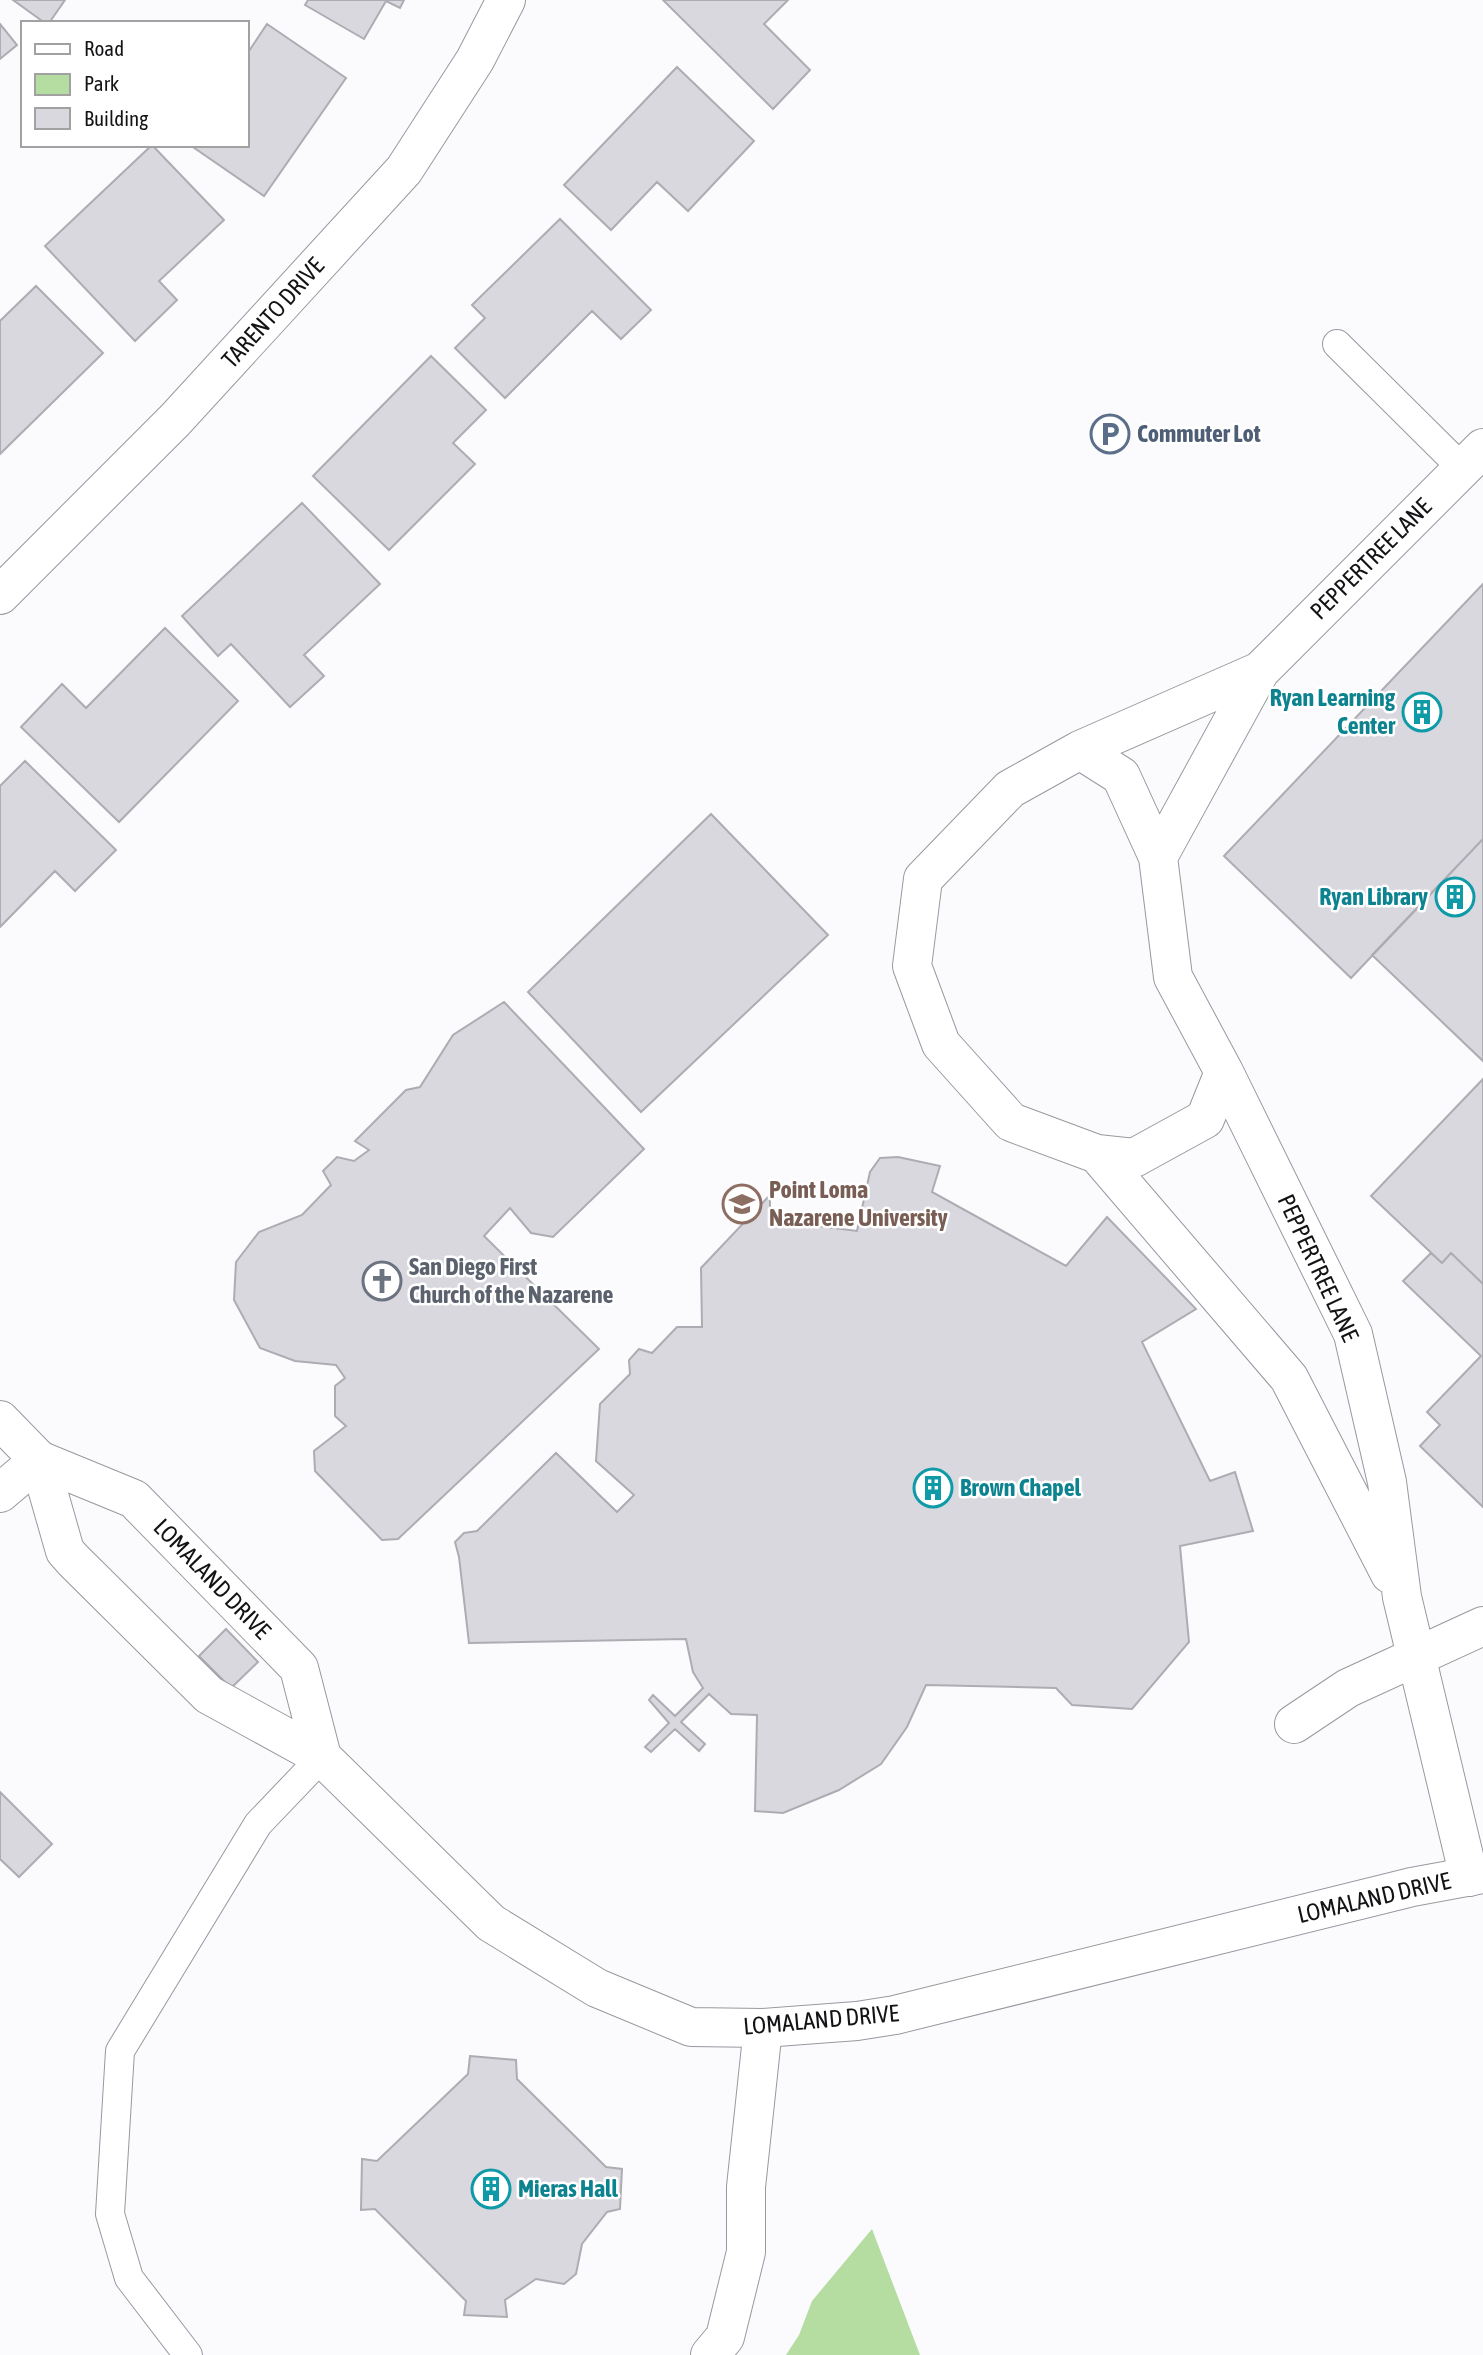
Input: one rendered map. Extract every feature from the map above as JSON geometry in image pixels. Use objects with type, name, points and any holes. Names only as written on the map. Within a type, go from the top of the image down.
[{"type":"street","name":"TARENTO DRIVE","points":[[0,595],[175,420],[404,170],[475,60],[506,0]]},
{"type":"street","name":"PEPPERTREE LANE","points":[[1158,857],[1260,671],[1473,458]]},
{"type":"street","name":"PEPPERTREE LANE","points":[[1224,1072],[1205,1119],[1134,1158],[1097,1154],[1011,1122],[940,1044],[912,966],[923,878],[1010,789],[1080,750],[1260,671]]},
{"type":"street","name":"PEPPERTREE LANE","points":[[1080,750],[1121,776],[1158,857],[1173,977],[1224,1072],[1353,1334],[1387,1482],[1402,1597],[1476,1875]]},
{"type":"street","name":"PEPPERTREE LANE","points":[[1097,1154],[1289,1378],[1402,1597]]},
{"type":"street","name":"LOMALAND DRIVE","points":[[0,1420],[38,1460],[134,1499],[299,1668],[322,1756]]},
{"type":"street","name":"LOMALAND DRIVE","points":[[38,1460],[65,1551],[209,1695],[322,1756],[491,1923],[597,1989],[691,2027],[763,2028],[857,2021],[895,2015],[1412,1887],[1476,1875]]},
{"type":"street","points":[[0,1493],[38,1460]]},
{"type":"street","points":[[1294,1724],[1348,1688],[1483,1626]]},
{"type":"street","points":[[710,2355],[724,2337],[746,2252],[746,2187],[763,2028]]},
{"type":"lane","points":[[1337,344],[1473,458]]},
{"type":"lane","points":[[188,2355],[129,2278],[110,2214],[120,2051],[258,1824],[322,1756]]},
{"type":"green space","points":[[872,2229],[920,2355],[786,2355],[799,2335],[812,2301]]},
{"type":"building","points":[[13,0],[65,0],[50,21],[42,21]]},
{"type":"building","points":[[308,0],[404,0],[400,8],[386,1],[364,39],[305,5]]},
{"type":"building","points":[[663,0],[788,0],[764,24],[810,70],[773,109]]},
{"type":"building","points":[[0,24],[17,45],[0,59]]},
{"type":"building","points":[[267,24],[346,78],[264,196],[193,147],[248,147],[248,52]]},
{"type":"building","points":[[677,67],[754,141],[688,211],[657,182],[611,230],[564,185]]},
{"type":"building","points":[[150,147],[154,147],[224,220],[159,281],[177,300],[135,341],[45,246]]},
{"type":"building","points":[[560,219],[651,310],[621,339],[592,311],[505,398],[455,348],[485,318],[472,305]]},
{"type":"building","points":[[36,286],[103,353],[0,454],[0,321]]},
{"type":"building","points":[[431,356],[486,410],[453,443],[475,464],[389,550],[313,476]]},
{"type":"building","points":[[302,503],[380,584],[304,655],[324,676],[290,707],[231,644],[218,656],[182,616]]},
{"type":"building","name":"Ryan Learning Center","points":[[1483,584],[1483,839],[1351,978],[1224,856]]},
{"type":"building","points":[[165,628],[238,701],[119,822],[21,727],[62,684],[86,708]]},
{"type":"building","points":[[25,761],[116,850],[75,891],[55,871],[0,927],[0,786]]},
{"type":"building","points":[[711,814],[828,935],[641,1112],[528,992]]},
{"type":"building","name":"Ryan Library","points":[[1483,839],[1483,1061],[1372,955]]},
{"type":"building","name":"San Diego First Church of the Nazarene","points":[[504,1002],[644,1149],[553,1237],[531,1233],[510,1208],[484,1236],[599,1349],[398,1539],[382,1540],[315,1471],[314,1451],[346,1426],[335,1416],[335,1386],[345,1378],[336,1365],[295,1361],[260,1348],[234,1300],[236,1262],[259,1232],[302,1215],[331,1185],[323,1171],[337,1157],[354,1161],[369,1150],[355,1141],[406,1090],[420,1087],[453,1035]]},
{"type":"building","points":[[1483,1079],[1483,1284],[1451,1253],[1442,1263],[1371,1196]]},
{"type":"building","name":"Brown Chapel","points":[[898,1157],[940,1166],[932,1192],[1066,1266],[1107,1217],[1196,1309],[1142,1342],[1210,1481],[1235,1472],[1253,1531],[1180,1546],[1189,1642],[1132,1709],[1072,1705],[1056,1688],[926,1685],[907,1727],[881,1764],[839,1790],[783,1813],[755,1811],[757,1715],[731,1714],[709,1694],[681,1722],[705,1744],[699,1751],[675,1729],[651,1752],[645,1747],[669,1723],[649,1700],[653,1695],[675,1716],[703,1688],[693,1672],[686,1639],[469,1643],[455,1542],[464,1533],[477,1531],[556,1453],[617,1512],[634,1495],[596,1461],[600,1404],[630,1374],[629,1360],[639,1349],[652,1353],[677,1327],[702,1327],[701,1268],[770,1195],[770,1220],[857,1231],[870,1172],[880,1158]]},
{"type":"building","points":[[1431,1253],[1442,1263],[1451,1253],[1483,1284],[1483,1507],[1420,1446],[1440,1425],[1427,1412],[1481,1356],[1403,1281]]},
{"type":"building","points":[[226,1629],[258,1662],[231,1688],[199,1656]]},
{"type":"building","points":[[0,1792],[52,1844],[19,1877],[0,1859]]},
{"type":"building","name":"Mieras Hall","points":[[470,2056],[516,2060],[517,2079],[606,2167],[622,2169],[620,2209],[607,2212],[582,2244],[576,2274],[564,2284],[536,2279],[505,2300],[507,2317],[464,2315],[466,2301],[375,2209],[361,2210],[362,2159],[377,2161],[468,2074]]},
{"type":"place","name":"Commuter Lot","points":[[1110,434]]},
{"type":"place","name":"Ryan Learning Center","points":[[1422,712]]},
{"type":"place","name":"Ryan Library","points":[[1455,897]]},
{"type":"place","name":"Point Loma Nazarene University","points":[[742,1204]]},
{"type":"place","name":"San Diego First Church of the Nazarene","points":[[382,1281]]},
{"type":"place","name":"Brown Chapel","points":[[933,1488]]},
{"type":"place","name":"Mieras Hall","points":[[491,2189]]}]
